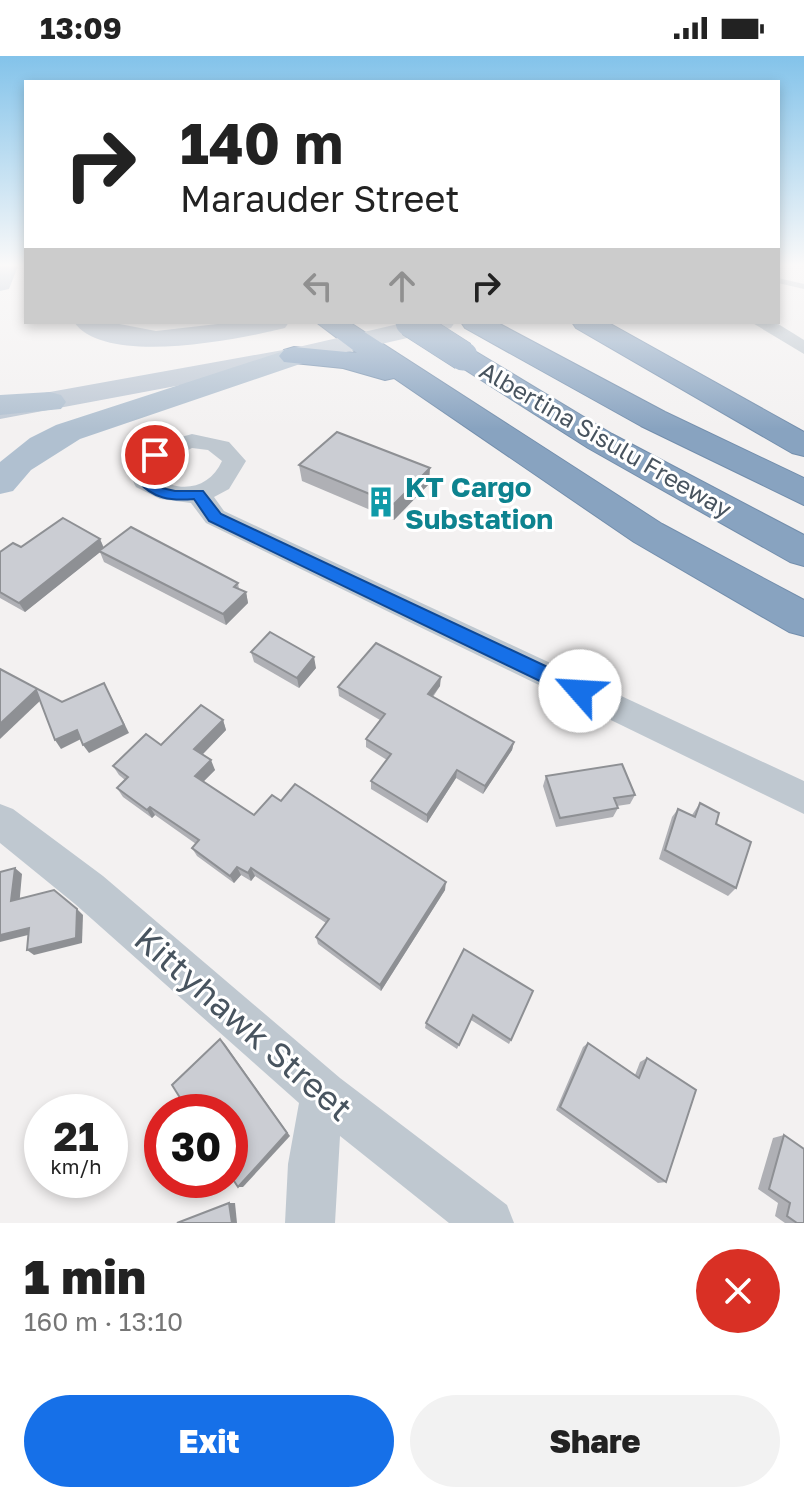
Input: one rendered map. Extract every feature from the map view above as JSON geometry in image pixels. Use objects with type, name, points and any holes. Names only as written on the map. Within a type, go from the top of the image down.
[{"type":"highway","points":[[333,324],[648,533],[804,620]]},
{"type":"highway","name":"Albertina Sisulu Freeway","points":[[413,324],[600,441],[804,552]]},
{"type":"highway","name":"Albertina Sisulu Freeway","points":[[478,324],[653,419],[804,493]]},
{"type":"highway","points":[[590,324],[804,446]]},
{"type":"highway","points":[[294,356],[345,359],[431,391]]},
{"type":"main road","points":[[92,324],[117,334],[149,339],[190,338],[265,324]]},
{"type":"main road","points":[[0,408],[50,402],[294,356],[433,324]]},
{"type":"main road","points":[[0,483],[22,458],[86,424],[216,385],[294,356]]},
{"type":"street","points":[[764,324],[804,348]]},
{"type":"street","points":[[198,494],[215,517],[804,798]]},
{"type":"street","name":"Kittyhawk Street","points":[[0,821],[89,890],[324,1094],[489,1223]]},
{"type":"street","points":[[310,1223],[312,1164],[324,1094]]},
{"type":"building","name":"KT Cargo Substation","points":[[337,432],[430,468],[394,504],[299,465]]},
{"type":"building","points":[[63,518],[100,539],[19,603],[0,592],[0,552],[13,543],[21,547]]},
{"type":"building","points":[[131,527],[238,583],[234,587],[246,592],[223,614],[99,551]]},
{"type":"building","points":[[270,632],[314,657],[297,678],[251,652]]},
{"type":"building","points":[[376,643],[441,677],[428,694],[514,742],[485,786],[457,770],[427,815],[371,781],[391,754],[366,739],[385,714],[338,687]]},
{"type":"building","points":[[0,669],[62,702],[104,683],[124,725],[83,745],[77,730],[55,740],[36,690],[0,724]]},
{"type":"building","points":[[201,705],[223,720],[194,749],[211,760],[195,776],[254,815],[272,795],[281,801],[295,784],[446,882],[380,985],[316,937],[329,919],[251,868],[248,873],[237,867],[230,876],[192,848],[199,840],[150,807],[147,810],[117,788],[128,777],[113,766],[146,734],[161,745]]},
{"type":"building","points":[[622,764],[635,795],[614,798],[618,808],[560,818],[546,776]]},
{"type":"building","points":[[700,803],[719,813],[716,824],[751,842],[736,888],[665,850],[678,809],[695,817]]},
{"type":"building","points":[[15,868],[11,901],[54,890],[77,909],[76,938],[27,950],[29,928],[0,935],[0,872]]},
{"type":"building","points":[[464,949],[533,991],[511,1040],[473,1015],[459,1045],[426,1023]]},
{"type":"building","points":[[220,1039],[287,1133],[248,1176],[248,1094],[178,1094],[172,1085]]},
{"type":"building","points":[[588,1043],[639,1078],[647,1058],[696,1090],[666,1182],[560,1107]]},
{"type":"building","points":[[784,1135],[804,1149],[804,1223],[797,1223],[787,1216],[790,1203],[769,1189]]},
{"type":"building","points":[[229,1203],[232,1223],[177,1223]]},
{"type":"place","name":"KT Cargo Substation","points":[[381,502]]},
{"type":"route","points":[[155,455],[145,468],[145,481],[156,491],[175,496],[198,494],[215,517],[580,691]]}]
